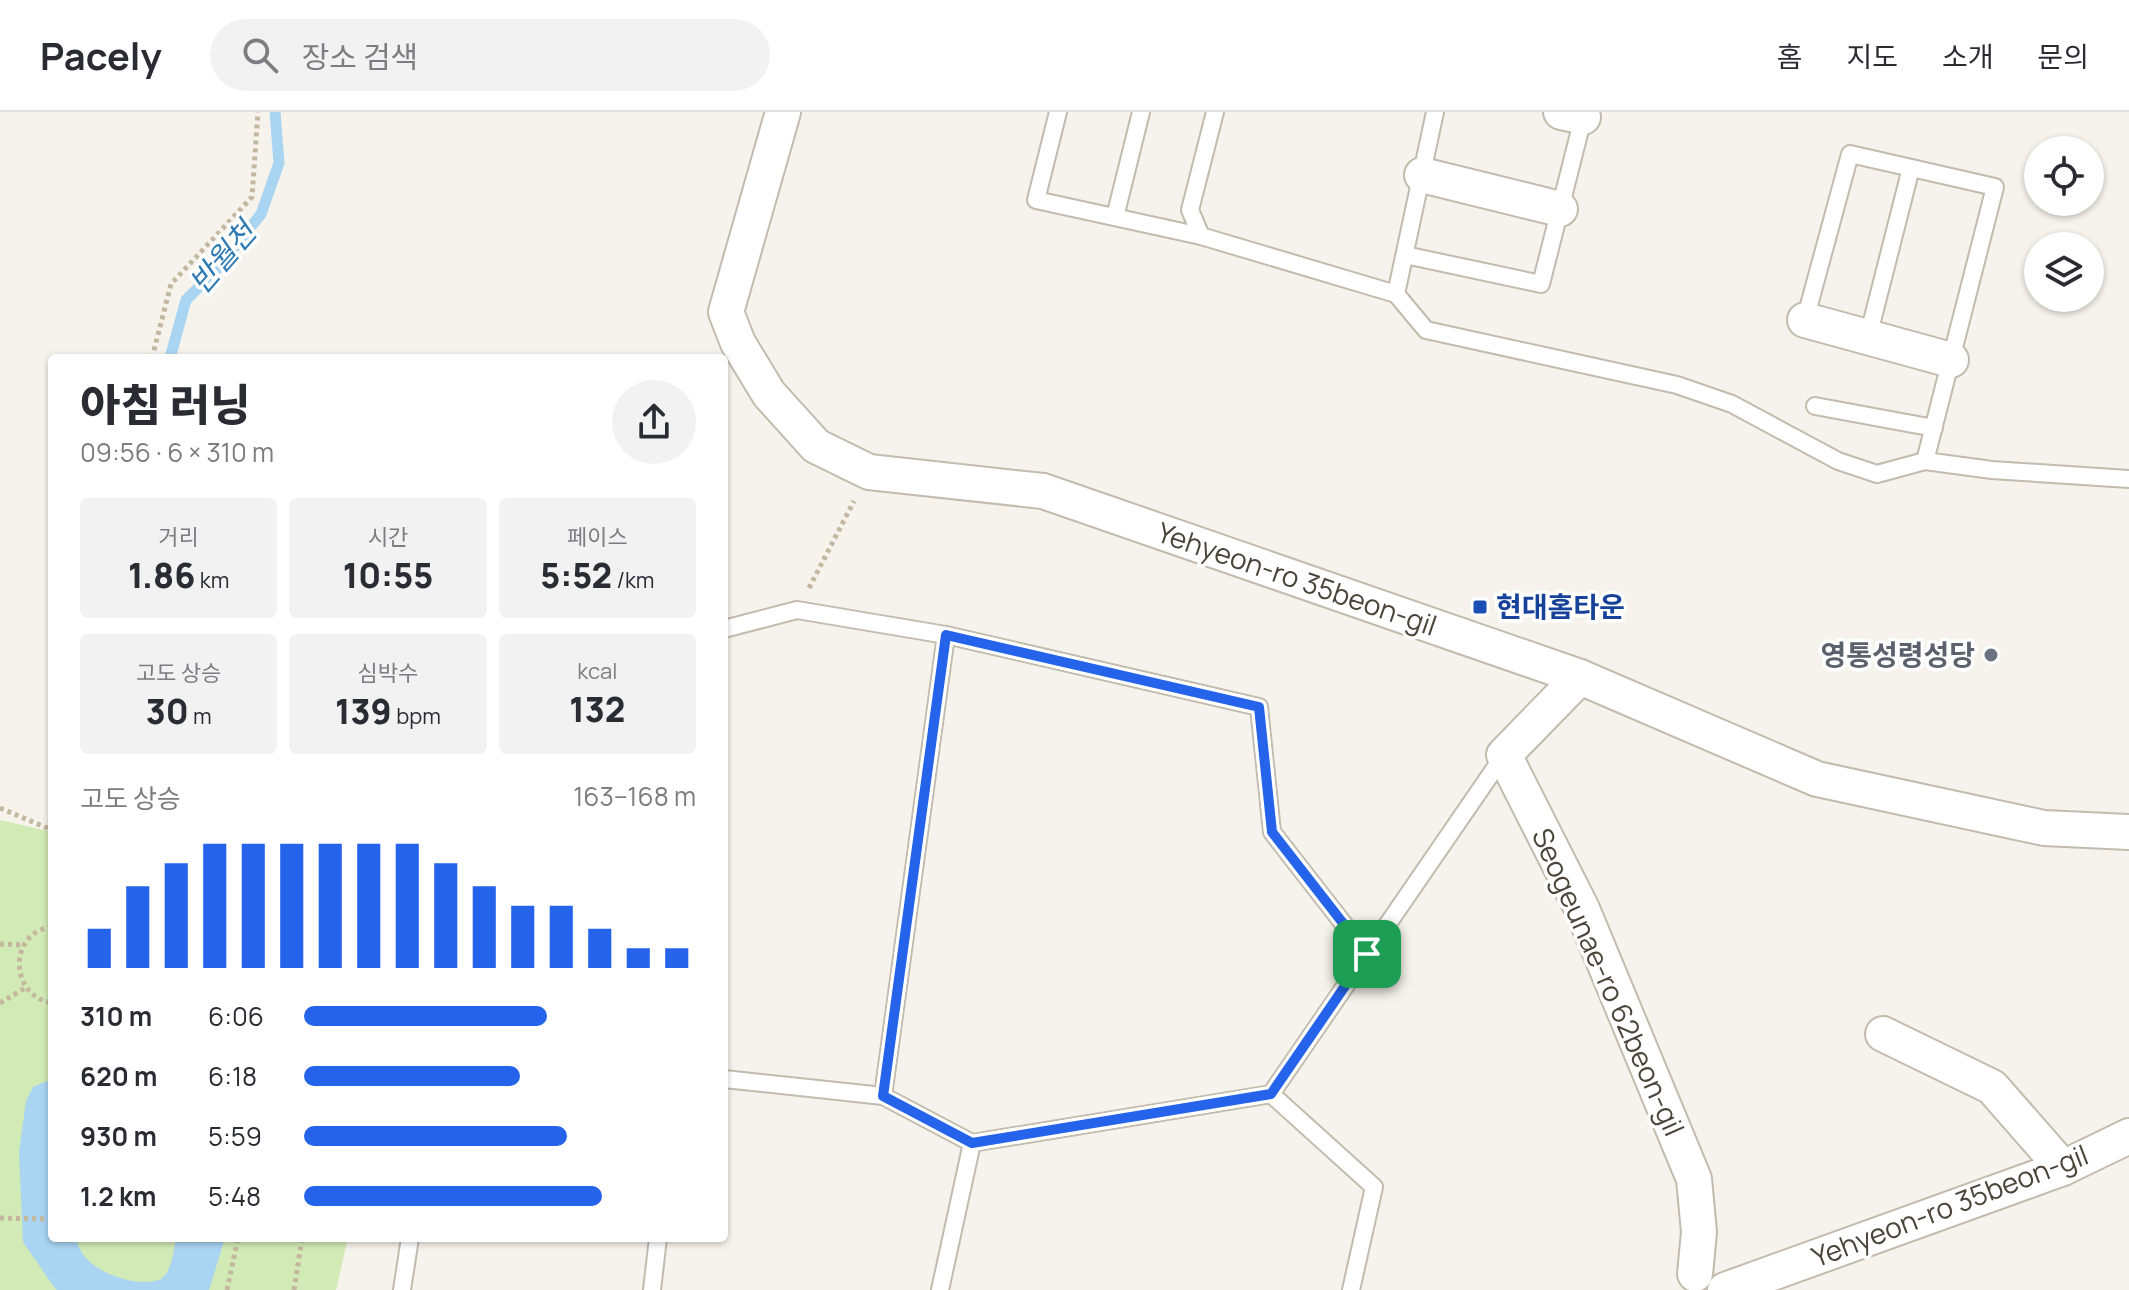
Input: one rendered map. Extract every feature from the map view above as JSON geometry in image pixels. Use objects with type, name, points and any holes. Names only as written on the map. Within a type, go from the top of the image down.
[{"type":"street","name":"Yehyeon-ro 35beon-gil","points":[[783,112],[726,312],[738,343],[769,394],[816,446],[869,472],[1043,491],[1580,677],[1817,779],[2044,828],[2129,832]]},
{"type":"street","points":[[1422,175],[1560,209]]},
{"type":"street","points":[[1805,320],[1951,360]]},
{"type":"street","points":[[1504,755],[1580,677]]},
{"type":"street","name":"Seogeunae-ro 62beon-gil","points":[[1504,755],[1582,909],[1694,1179],[1699,1232],[1685,1282]]},
{"type":"street","points":[[1883,1034],[1992,1087],[2063,1168]]},
{"type":"street","name":"Yehyeon-ro 35beon-gil","points":[[1725,1290],[2063,1168],[2129,1136]]},
{"type":"street","points":[[1685,1282],[1714,1278],[1725,1290]]},
{"type":"lane","points":[[1058,112],[1036,200],[1201,236],[1396,294],[1426,330],[1677,385],[1732,404],[1838,461],[1877,474],[1925,461],[1992,470],[2129,479]]},
{"type":"lane","points":[[1115,217],[1141,112]]},
{"type":"lane","points":[[1201,236],[1190,210],[1215,112]]},
{"type":"lane","points":[[1396,294],[1435,112]]},
{"type":"lane","points":[[1405,255],[1541,284],[1560,209],[1576,114]]},
{"type":"lane","points":[[1805,320],[1850,154],[1995,187],[1925,461]]},
{"type":"lane","points":[[1868,337],[1911,168]]},
{"type":"lane","points":[[1815,406],[1934,428]]},
{"type":"lane","points":[[728,628],[797,610],[946,635],[1259,707],[1272,832],[1367,954]]},
{"type":"lane","points":[[883,1096],[946,635]]},
{"type":"lane","points":[[728,1079],[883,1096],[972,1143],[1271,1094],[1504,755]]},
{"type":"lane","points":[[1271,1094],[1374,1187],[1351,1290]]},
{"type":"lane","points":[[940,1290],[972,1143]]},
{"type":"lane","points":[[402,1290],[409,1242]]},
{"type":"lane","points":[[652,1290],[658,1242]]},
{"type":"path","points":[[153,354],[171,284],[252,197],[258,112]]},
{"type":"path","points":[[797,610],[869,472]]},
{"type":"path","points":[[0,808],[48,828]]},
{"type":"path","points":[[48,928],[35,933],[24,945],[18,962],[19,976],[25,988],[35,997],[48,1002]]},
{"type":"path","points":[[0,944],[24,945]]},
{"type":"path","points":[[0,1003],[25,988]]},
{"type":"path","points":[[0,1218],[48,1219]]},
{"type":"path","points":[[227,1290],[237,1242]]},
{"type":"path","points":[[294,1290],[301,1242]]},
{"type":"green space","points":[[0,820],[48,831],[48,1242],[347,1242],[336,1290],[0,1290]]},
{"type":"water","points":[[48,1081],[48,1242],[78,1242],[87,1259],[97,1267],[124,1279],[150,1282],[161,1279],[168,1271],[175,1242],[224,1242],[209,1290],[57,1290],[54,1287],[23,1242],[19,1152],[26,1101],[33,1087]]},
{"type":"waterway","name":"반월천","points":[[171,354],[186,300],[220,266],[261,214],[279,163],[275,112]]},
{"type":"place","name":"현대홈타운","points":[[1480,607]]},
{"type":"place","name":"영통성령성당","points":[[1991,655]]},
{"type":"route","points":[[946,635],[1259,707],[1272,832],[1367,954],[1271,1094],[972,1143],[883,1096],[946,635]]}]
